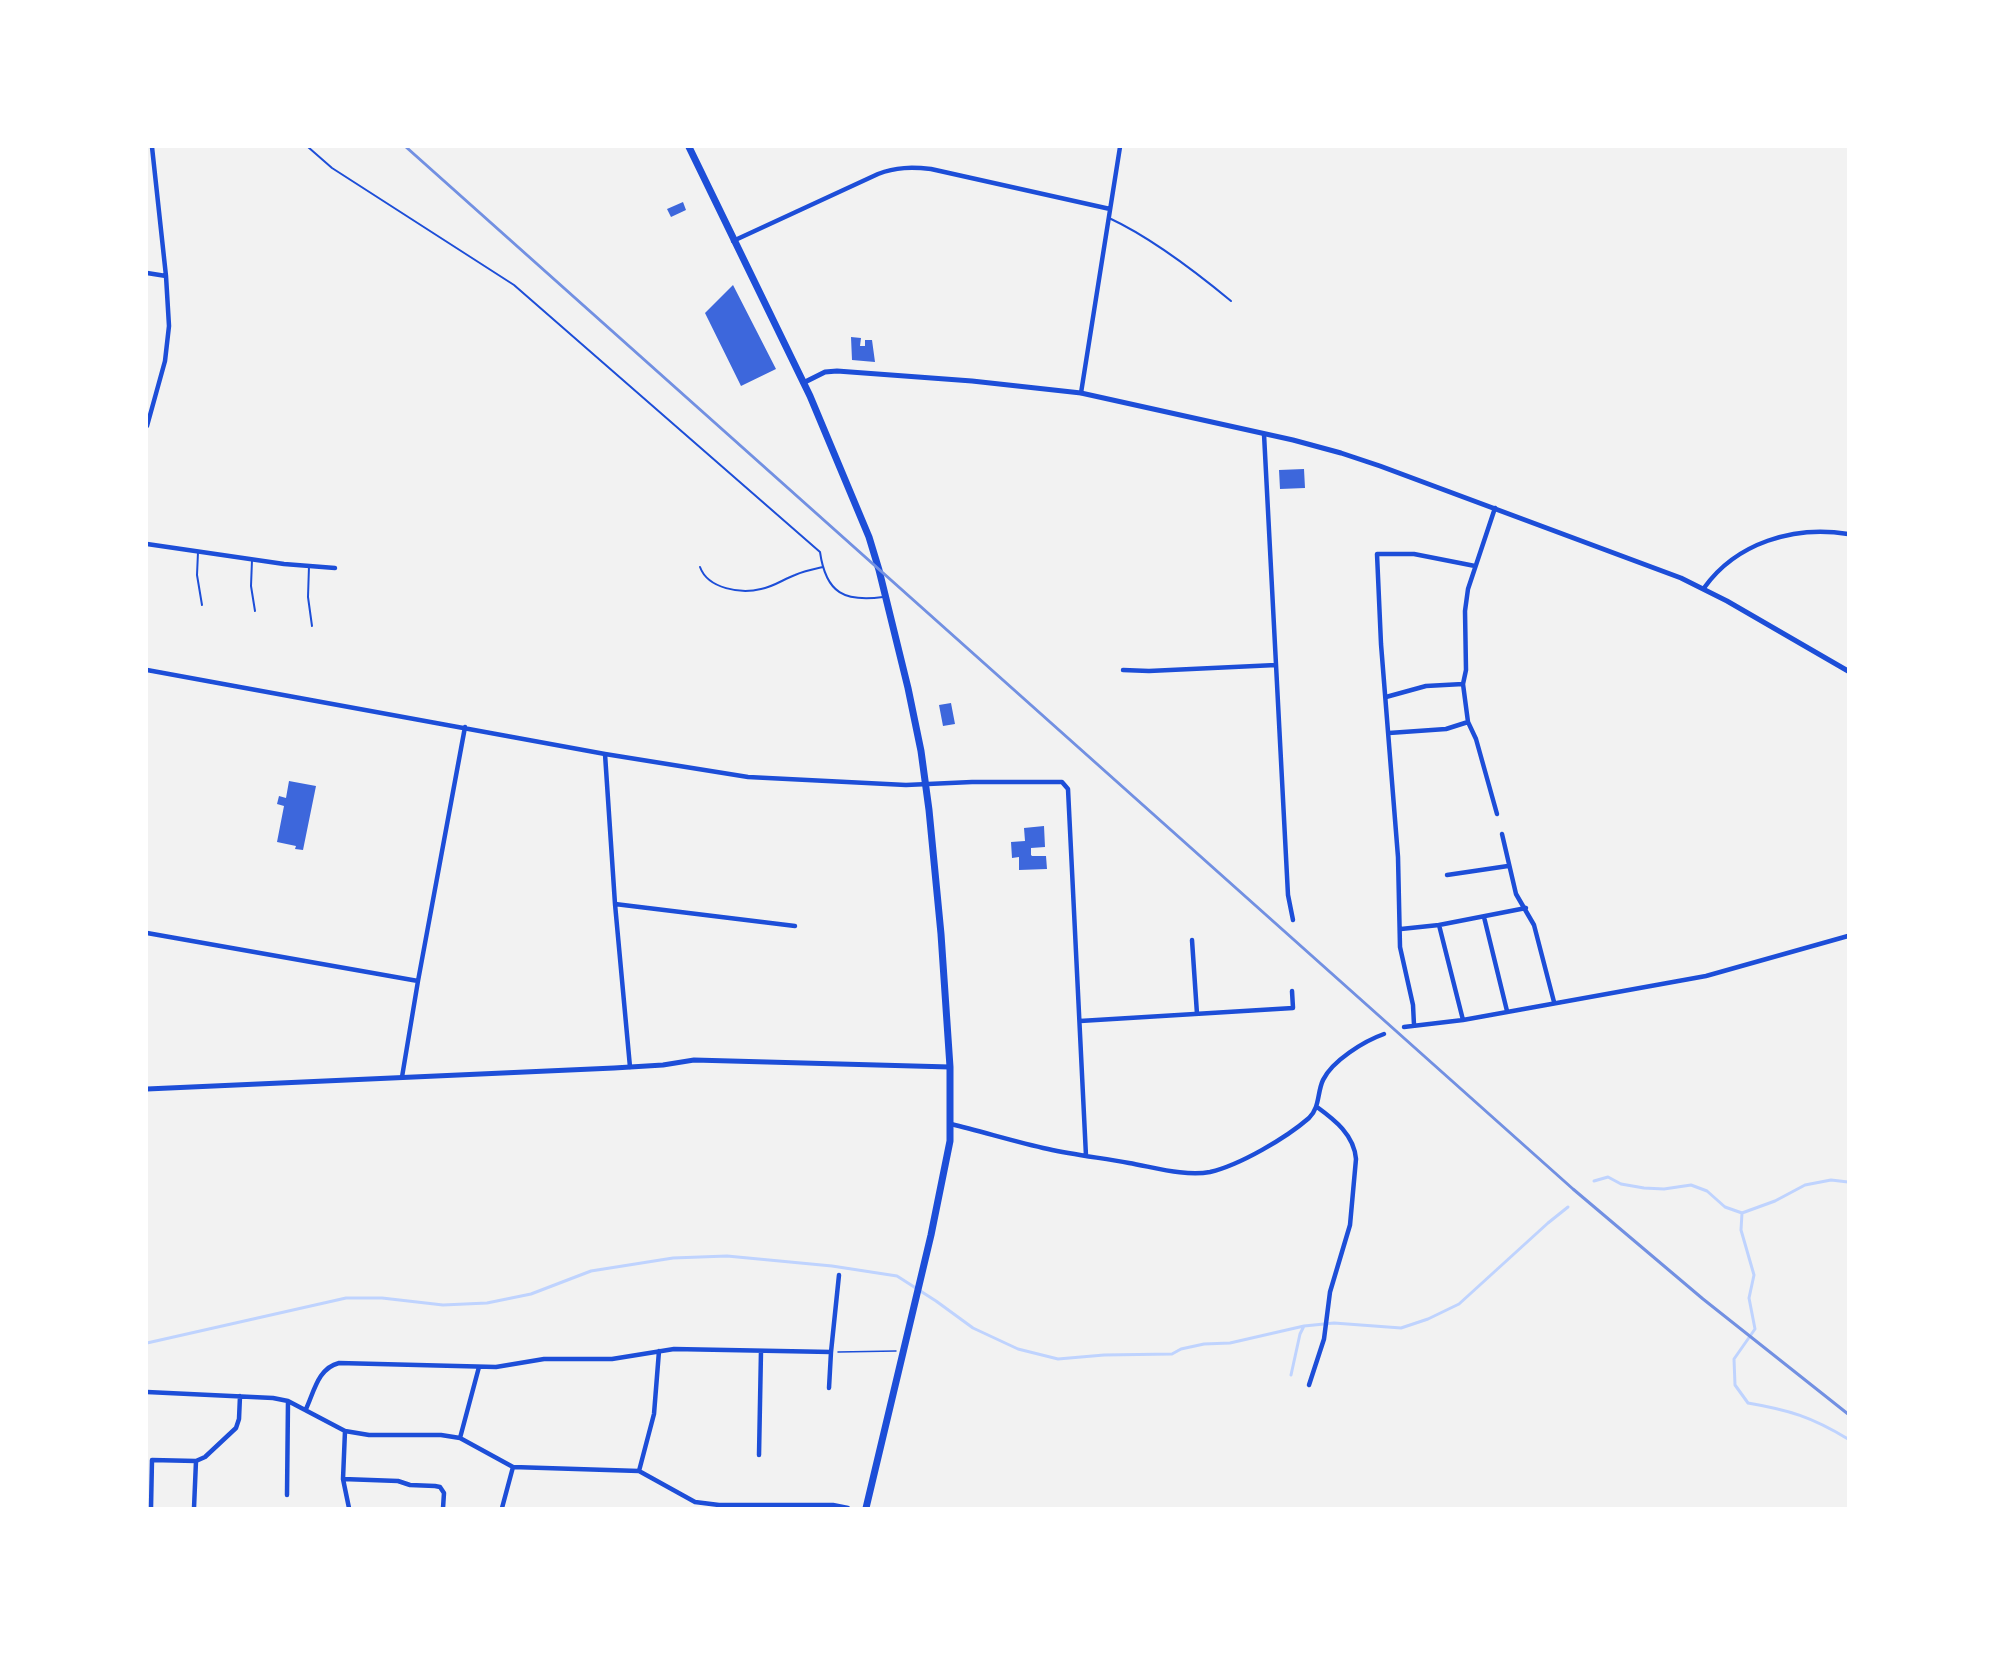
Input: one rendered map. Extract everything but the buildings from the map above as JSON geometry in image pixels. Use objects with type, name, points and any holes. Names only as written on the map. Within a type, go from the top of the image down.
[{"type":"main road","points":[[689,147],[803,383],[869,537],[886,597],[915,722],[925,784],[941,934],[950,1067],[951,1124],[946,1164],[866,1508]]},
{"type":"street","points":[[147,426],[165,361],[169,326],[152,147]]},
{"type":"street","points":[[1081,393],[1120,147]]},
{"type":"street","points":[[733,241],[878,174],[909,166],[1110,209]]},
{"type":"street","points":[[147,273],[166,276]]},
{"type":"street","points":[[803,383],[825,372],[837,371],[972,381],[1081,393],[1341,453],[1495,508],[1704,588],[1848,671]]},
{"type":"street","points":[[1264,434],[1288,895],[1293,921]]},
{"type":"street","points":[[1495,508],[1468,589],[1465,611],[1466,670],[1463,684],[1468,722],[1476,739],[1497,814]]},
{"type":"street","points":[[1704,588],[1714,573],[1729,560],[1761,542],[1786,535],[1833,532],[1848,534]]},
{"type":"street","points":[[147,544],[252,560],[335,568]]},
{"type":"street","points":[[1414,1024],[1413,1005],[1400,947],[1398,856],[1377,554],[1414,554],[1475,566]]},
{"type":"street","points":[[1124,670],[1149,671],[1276,664]]},
{"type":"street","points":[[147,672],[465,727],[604,754],[747,777],[906,785],[1058,780],[1068,789],[1086,1156]]},
{"type":"street","points":[[1386,696],[1426,686],[1463,684]]},
{"type":"street","points":[[1389,733],[1446,729],[1468,722]]},
{"type":"street","points":[[402,1077],[465,727]]},
{"type":"street","points":[[604,754],[630,1067]]},
{"type":"street","points":[[1502,834],[1516,894],[1534,925],[1554,1002]]},
{"type":"street","points":[[1447,875],[1508,866]]},
{"type":"street","points":[[615,904],[795,926]]},
{"type":"street","points":[[1401,929],[1440,925],[1526,908]]},
{"type":"street","points":[[1484,917],[1507,1011]]},
{"type":"street","points":[[1440,925],[1463,1020]]},
{"type":"street","points":[[147,933],[418,981]]},
{"type":"street","points":[[1404,1027],[1414,1024],[1463,1020],[1706,976],[1848,936]]},
{"type":"street","points":[[1192,940],[1197,1014]]},
{"type":"street","points":[[1080,1021],[1293,1008],[1292,991]]},
{"type":"street","points":[[951,1124],[1048,1149],[1170,1171],[1208,1172],[1234,1164],[1307,1120],[1317,1107],[1323,1081],[1330,1070],[1350,1052],[1372,1038],[1384,1034]]},
{"type":"street","points":[[147,1089],[630,1067],[700,1060],[950,1067]]},
{"type":"street","points":[[1310,1385],[1326,1330],[1330,1292],[1350,1225],[1356,1159],[1356,1150],[1350,1138],[1337,1121],[1317,1107]]},
{"type":"street","points":[[829,1388],[839,1275]]},
{"type":"street","points":[[306,1409],[321,1375],[331,1365],[339,1363],[496,1367],[544,1359],[612,1359],[674,1349],[831,1352]]},
{"type":"street","points":[[639,1471],[654,1414],[659,1351]]},
{"type":"street","points":[[759,1455],[761,1351]]},
{"type":"street","points":[[460,1438],[480,1366]]},
{"type":"street","points":[[147,1392],[240,1396],[288,1401],[345,1431],[369,1434],[441,1435],[460,1438],[513,1467],[639,1471],[695,1502],[719,1505],[833,1505],[848,1508]]},
{"type":"street","points":[[151,1508],[152,1460],[196,1461],[205,1458],[236,1428],[240,1419],[240,1396]]},
{"type":"street","points":[[287,1495],[288,1401]]},
{"type":"street","points":[[345,1431],[344,1479],[349,1508]]},
{"type":"street","points":[[194,1508],[196,1461]]},
{"type":"street","points":[[502,1508],[513,1467]]},
{"type":"street","points":[[344,1479],[398,1481],[410,1485],[440,1487],[444,1493],[443,1508]]},
{"type":"street","points":[[693,1508],[695,1502]]},
{"type":"lane","points":[[308,147],[332,168],[514,285],[820,552],[830,583],[842,593],[854,599],[886,597]]},
{"type":"lane","points":[[1109,218],[1199,274],[1231,301]]},
{"type":"lane","points":[[198,552],[197,574],[202,605]]},
{"type":"lane","points":[[252,560],[251,586],[255,611]]},
{"type":"lane","points":[[309,566],[308,597],[312,626]]},
{"type":"lane","points":[[700,567],[703,575],[714,583],[727,589],[749,590],[761,589],[797,574],[823,567]]},
{"type":"path","points":[[831,1352],[902,1352]]},
{"type":"waterway","points":[[1594,1181],[1608,1177],[1621,1184],[1664,1189],[1691,1185],[1707,1191],[1725,1207],[1742,1213]]},
{"type":"waterway","points":[[1848,1182],[1831,1180],[1805,1185],[1775,1201],[1742,1213],[1741,1230],[1754,1275],[1749,1298],[1755,1329],[1734,1359],[1735,1385],[1748,1403],[1800,1415],[1848,1439]]},
{"type":"waterway","points":[[147,1343],[346,1298],[382,1298],[443,1305],[487,1303],[531,1294],[591,1271],[673,1258],[727,1256],[832,1266],[897,1276],[973,1328],[1018,1349],[1058,1359],[1104,1355],[1172,1354],[1181,1349],[1204,1344],[1230,1343],[1304,1326],[1334,1323],[1401,1328],[1428,1319],[1459,1304],[1568,1207]]},
{"type":"waterway","points":[[1291,1375],[1300,1334],[1304,1326]]},
{"type":"railway","points":[[406,147],[1573,1189],[1703,1299],[1848,1414]]}]
